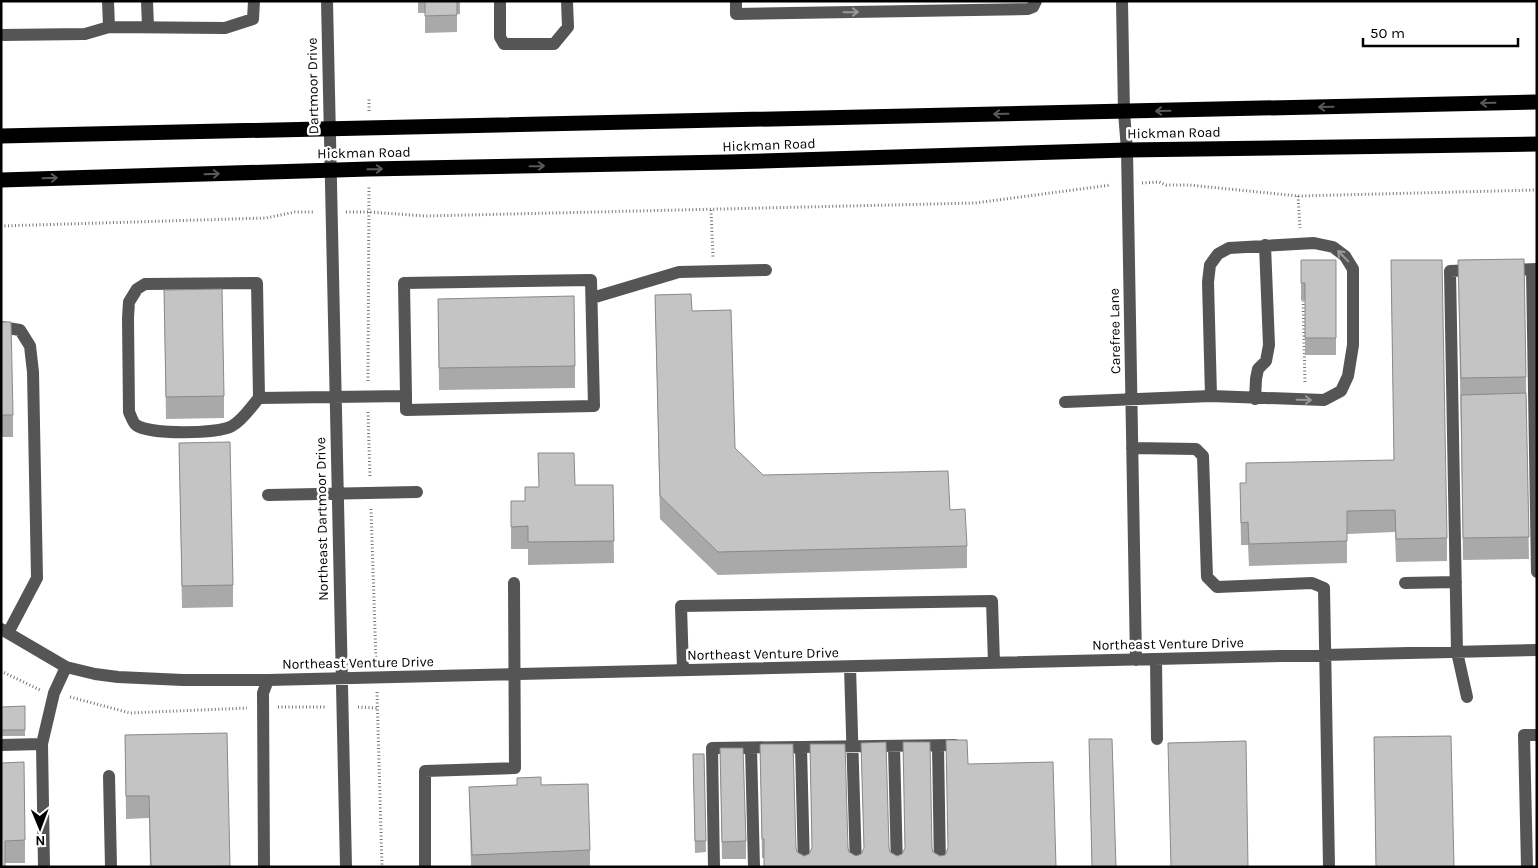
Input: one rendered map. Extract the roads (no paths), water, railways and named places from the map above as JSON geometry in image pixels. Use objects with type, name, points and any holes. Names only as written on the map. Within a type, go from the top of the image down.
[{"type":"highway","name":"Hickman Road","points":[[1,136],[1537,102]]},
{"type":"highway","name":"Hickman Road","points":[[1,180],[330,170],[717,163],[1127,150],[1537,144]]},
{"type":"street","points":[[108,1],[109,27]]},
{"type":"street","points":[[148,1],[148,27]]},
{"type":"street","points":[[1,35],[85,34],[109,27],[225,28],[254,19],[254,1]]},
{"type":"street","name":"Dartmoor Drive","points":[[326,1],[330,170]]},
{"type":"street","points":[[500,1],[500,37],[504,44],[554,44],[568,28],[567,1]]},
{"type":"street","points":[[736,1],[736,14],[802,7],[976,6],[1028,9],[1033,7],[1036,1]]},
{"type":"street","name":"Carefree Lane","points":[[1122,1],[1124,112],[1127,150],[1136,660]]},
{"type":"street","name":"Northeast Dartmoor Drive","points":[[330,170],[346,867]]},
{"type":"street","points":[[1065,402],[1211,396],[1324,400],[1341,391],[1348,376],[1353,345],[1353,269],[1345,256],[1333,247],[1314,243],[1229,248],[1218,254],[1210,265],[1208,282],[1211,396]]},
{"type":"street","points":[[1255,399],[1258,369],[1266,362],[1269,344],[1265,245]]},
{"type":"street","points":[[592,298],[679,272],[766,270]]},
{"type":"street","points":[[1433,271],[1534,270],[1532,407],[1537,572]]},
{"type":"street","points":[[1450,271],[1458,409],[1457,652],[1467,697]]},
{"type":"street","points":[[591,280],[594,406],[406,410],[406,396],[404,283],[591,280]]},
{"type":"street","points":[[259,398],[257,283],[145,284],[137,289],[129,302],[129,412],[135,424],[145,429],[163,432],[217,431],[233,426],[259,398],[406,396]]},
{"type":"street","points":[[1,327],[20,330],[30,346],[34,372],[37,578],[4,631]]},
{"type":"street","points":[[1132,448],[1196,449],[1203,456],[1207,576],[1217,587],[1312,583],[1324,588],[1328,867]]},
{"type":"street","points":[[268,494],[417,492]]},
{"type":"street","points":[[1405,583],[1456,582]]},
{"type":"street","points":[[425,867],[425,771],[515,768],[514,583]]},
{"type":"street","points":[[683,670],[681,606],[992,601],[994,663]]},
{"type":"street","name":"Northeast Venture Drive","points":[[4,631],[66,666],[95,674],[183,680],[268,680],[1537,650]]},
{"type":"street","points":[[1156,660],[1157,739]]},
{"type":"street","points":[[44,867],[42,744],[54,693],[66,666]]},
{"type":"street","points":[[850,667],[856,867]]},
{"type":"street","points":[[264,867],[263,693],[268,680]]},
{"type":"street","points":[[1527,867],[1524,735],[1537,735]]},
{"type":"street","points":[[1,745],[42,744]]},
{"type":"street","points":[[714,867],[712,748],[955,745]]},
{"type":"street","points":[[894,746],[897,867]]},
{"type":"street","points":[[938,746],[940,867]]},
{"type":"street","points":[[801,747],[804,867]]},
{"type":"street","points":[[751,748],[754,867]]},
{"type":"street","points":[[109,776],[112,867]]}]
